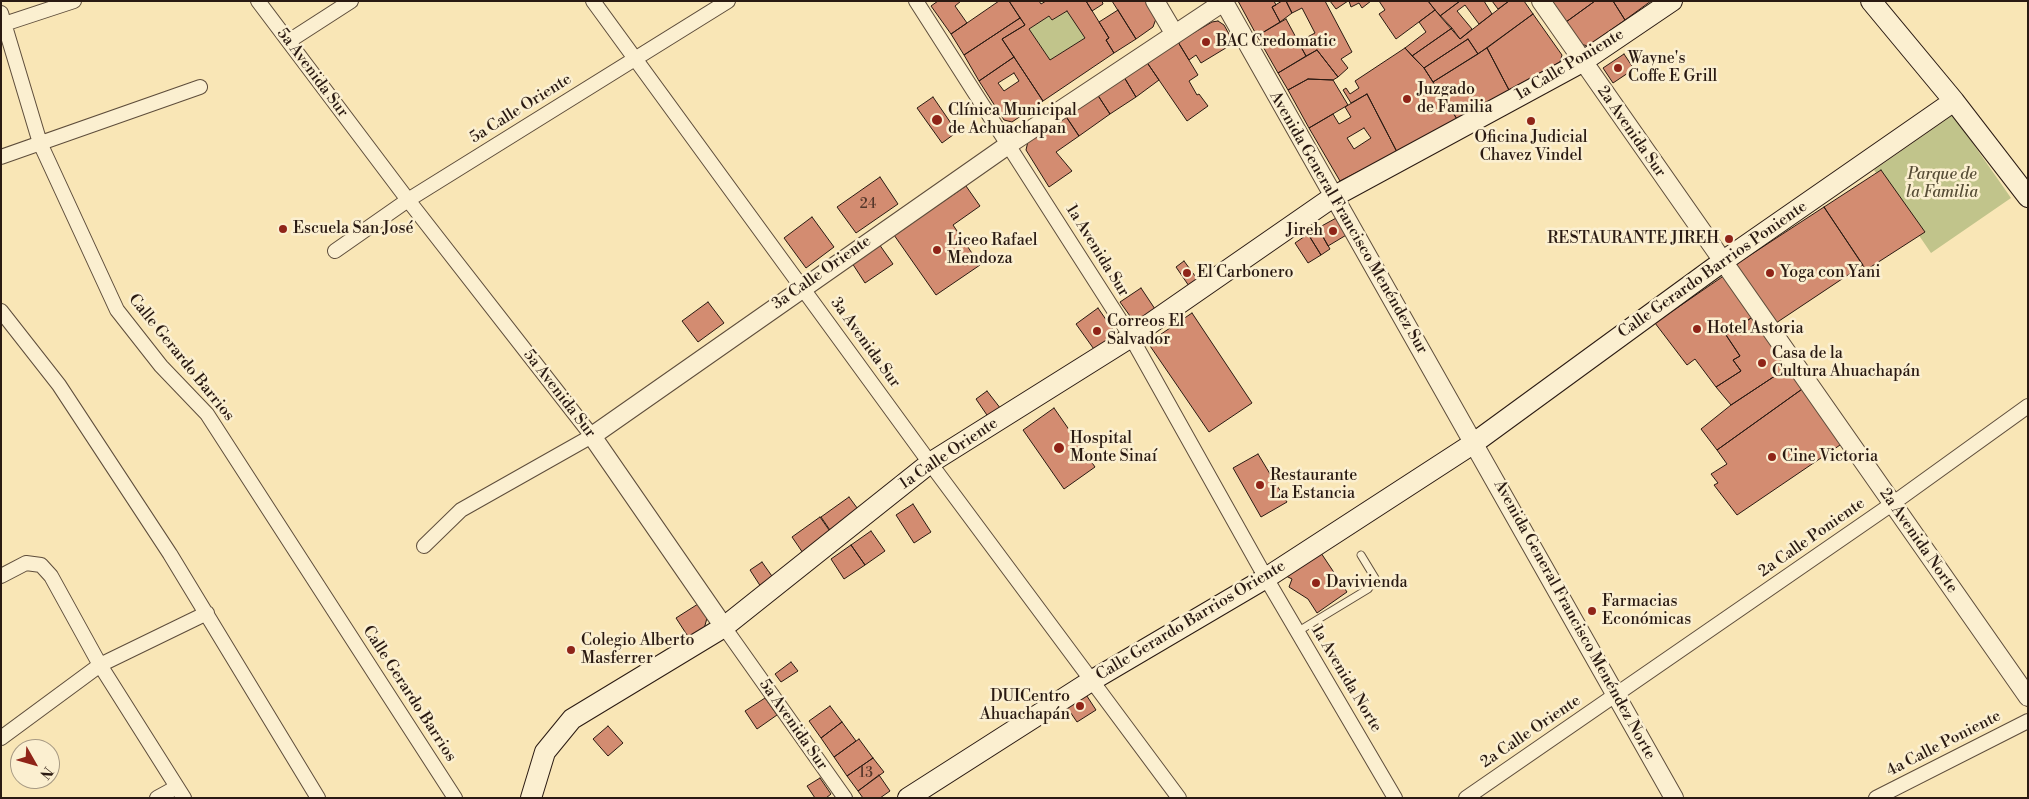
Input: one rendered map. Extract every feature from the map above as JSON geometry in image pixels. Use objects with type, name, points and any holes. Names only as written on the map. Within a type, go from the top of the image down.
[{"type":"main road","name":"1a Calle Poniente","points":[[1333,197],[1582,62],[1672,1]]},
{"type":"main road","points":[[1871,1],[1954,102],[2028,198]]},
{"type":"main road","name":"Calle Gerardo Barrios Poniente","points":[[1474,443],[1722,262],[1954,102]]},
{"type":"main road","name":"1a Calle Oriente","points":[[533,790],[546,752],[572,719],[724,627],[930,463],[1131,337],[1333,197]]},
{"type":"main road","name":"Calle Gerardo Barrios Oriente","points":[[908,798],[1090,681],[1266,578],[1474,443]]},
{"type":"main road","points":[[533,790],[549,798]]},
{"type":"street","points":[[3,21],[74,1]]},
{"type":"street","name":"5a Avenida Sur","points":[[258,1],[408,200],[592,436],[845,798]]},
{"type":"street","points":[[289,42],[351,1]]},
{"type":"street","name":"3a Avenida Sur","points":[[593,1],[1090,681],[1179,798]]},
{"type":"street","name":"5a Calle Oriente","points":[[335,251],[408,200],[728,1]]},
{"type":"street","name":"1a Avenida Sur","points":[[916,1],[1131,337],[1266,578]]},
{"type":"street","points":[[1155,1],[1174,33]]},
{"type":"street","name":"2a Avenida Sur","points":[[1541,1],[1722,262]]},
{"type":"street","name":"3a Calle Oriente","points":[[424,546],[461,510],[592,436],[803,286],[1008,145],[1174,33],[1224,2]]},
{"type":"street","name":"Avenida General Francisco Menéndez Sur","points":[[1224,2],[1474,443]]},
{"type":"street","name":"Calle Gerardo Barrios","points":[[3,21],[40,143],[118,310],[160,366],[207,414],[455,798]]},
{"type":"street","points":[[1,157],[200,87]]},
{"type":"street","name":"2a Avenida Norte","points":[[1722,262],[2028,696]]},
{"type":"street","points":[[1,311],[60,385],[207,613],[318,798]]},
{"type":"street","name":"2a Calle Poniente","points":[[1615,696],[1892,504],[2028,406]]},
{"type":"street","name":"Avenida General Francisco Menéndez Norte","points":[[1474,443],[1674,798]]},
{"type":"street","points":[[1,576],[26,563],[41,565],[51,576],[100,665],[180,792],[157,798]]},
{"type":"street","name":"1a Avenida Norte","points":[[1266,578],[1396,798]]},
{"type":"street","points":[[1,738],[100,665],[207,613]]},
{"type":"street","name":"2a Calle Oriente","points":[[1466,798],[1615,696]]},
{"type":"street","name":"4a Calle Poniente","points":[[1876,798],[2028,721]]},
{"type":"lane","points":[[1297,632],[1368,589],[1375,578],[1361,555]]},
{"type":"green space","points":[[1067,11],[1085,38],[1050,60],[1029,29],[1049,16],[1052,20]]},
{"type":"green space","name":"Parque de la Familia","points":[[1953,115],[2011,198],[1931,253],[1874,170]]},
{"type":"building","points":[[938,1],[961,1],[955,6],[967,23],[951,34],[931,6]]},
{"type":"building","points":[[999,1],[1009,1],[1020,18],[964,55],[951,34]]},
{"type":"building","points":[[1009,1],[1039,1],[1041,4],[1046,1],[1086,1],[1109,38],[1106,40],[1114,53],[1043,101],[1002,39],[1025,25]],"holes":[[[1067,11],[1085,38],[1050,60],[1029,29],[1049,16],[1052,20]]]},
{"type":"building","points":[[1086,1],[1102,1],[1103,4],[1092,11]]},
{"type":"building","points":[[1112,1],[1148,1],[1157,16],[1153,27],[1136,39]]},
{"type":"building","points":[[1238,1],[1274,1],[1276,5],[1272,7],[1280,22],[1257,36]]},
{"type":"building","points":[[1282,1],[1286,1],[1292,13],[1280,22],[1272,7]]},
{"type":"building","points":[[1286,1],[1325,1],[1352,52],[1341,59],[1348,68],[1338,77],[1317,50],[1306,56],[1298,42],[1315,33],[1302,8],[1292,13]]},
{"type":"building","points":[[1330,1],[1348,1],[1336,9]]},
{"type":"building","points":[[1349,1],[1371,1],[1362,8],[1359,3],[1351,7]]},
{"type":"building","points":[[1379,1],[1428,1],[1435,10],[1396,39],[1379,14],[1385,10]]},
{"type":"building","points":[[1428,1],[1460,1],[1440,16]]},
{"type":"building","points":[[1460,1],[1484,1],[1492,14],[1479,24],[1465,5],[1457,11],[1472,29],[1460,39],[1440,16]]},
{"type":"building","points":[[1492,1],[1509,1],[1498,9]]},
{"type":"building","points":[[1509,1],[1524,1],[1533,14],[1478,54],[1468,39],[1424,68],[1412,56],[1452,28],[1460,39]]},
{"type":"building","points":[[1552,1],[1595,1],[1566,22]]},
{"type":"building","points":[[1595,1],[1613,1],[1625,20],[1588,46],[1580,44],[1566,22]]},
{"type":"building","points":[[1613,1],[1651,1],[1625,20]]},
{"type":"building","points":[[1118,10],[1136,39],[1114,53],[1106,40],[1109,38],[1099,22]]},
{"type":"building","points":[[1435,10],[1452,28],[1412,56],[1405,48],[1426,32],[1419,22]]},
{"type":"building","points":[[1533,14],[1562,55],[1560,62],[1509,90],[1487,48]]},
{"type":"building","points":[[1020,18],[1025,25],[1002,39],[1014,57],[979,81],[964,55]]},
{"type":"building","points":[[1286,19],[1306,56],[1278,73],[1257,36]]},
{"type":"building","name":"BAC Credomatic","points":[[1218,21],[1224,25],[1234,43],[1201,63],[1196,55],[1189,60],[1178,42],[1212,22]]},
{"type":"building","points":[[1468,39],[1478,54],[1433,82],[1424,68]]},
{"type":"building","points":[[1178,42],[1198,75],[1189,81],[1197,95],[1199,94],[1208,106],[1187,121],[1146,61]]},
{"type":"building","name":"Juzgado de Familia","points":[[1405,48],[1424,68],[1457,119],[1397,152],[1367,94],[1351,103],[1343,90],[1346,88],[1350,94],[1359,88],[1355,81]]},
{"type":"building","points":[[1487,48],[1509,90],[1457,119],[1433,82]]},
{"type":"building","points":[[1317,50],[1338,77],[1333,80],[1308,79],[1288,90],[1278,73]]},
{"type":"building","name":"Wayne's Coffe E Grill","points":[[1624,54],[1634,69],[1613,83],[1603,68]]},
{"type":"building","points":[[1014,57],[1043,101],[1012,122],[1004,120],[979,81]],"holes":[[[1014,73],[1019,81],[1004,91],[998,83]]]},
{"type":"building","points":[[1146,61],[1159,80],[1136,97],[1124,77]]},
{"type":"building","points":[[1124,77],[1136,97],[1110,114],[1097,94]]},
{"type":"building","points":[[1308,79],[1333,80],[1348,105],[1309,128],[1288,90]]},
{"type":"building","points":[[1097,94],[1110,114],[1079,136],[1065,115]]},
{"type":"building","points":[[1367,94],[1397,152],[1340,181],[1309,128],[1333,114],[1339,124],[1351,117],[1345,107]],"holes":[[[1364,128],[1371,138],[1354,149],[1347,138]]]},
{"type":"building","name":"Clínica Municipal de Achuachapan","points":[[933,97],[957,132],[942,143],[917,108]]},
{"type":"building","points":[[1065,115],[1079,136],[1056,152],[1072,171],[1049,187],[1026,150],[1028,141]]},
{"type":"building","points":[[1881,170],[1925,232],[1866,270],[1824,207]]},
{"type":"building","points":[[880,177],[898,204],[856,233],[837,207]]},
{"type":"building","name":"Liceo Rafael Mendoza","points":[[966,186],[980,206],[953,225],[980,265],[936,295],[894,235]]},
{"type":"building","points":[[1824,207],[1863,265],[1776,323],[1735,265]]},
{"type":"building","points":[[812,217],[834,247],[806,268],[784,238]]},
{"type":"building","name":"Jireh","points":[[1338,217],[1348,234],[1328,246],[1318,228]]},
{"type":"building","points":[[1318,228],[1330,249],[1321,255],[1308,234]]},
{"type":"building","points":[[1308,234],[1321,255],[1308,263],[1295,243]]},
{"type":"building","points":[[879,244],[893,264],[865,283],[852,263]]},
{"type":"building","name":"El Carbonero","points":[[1184,261],[1198,280],[1189,286],[1176,267]]},
{"type":"building","name":"Hotel Astoria","points":[[1725,275],[1754,316],[1726,335],[1740,356],[1733,360],[1741,371],[1716,387],[1695,359],[1687,365],[1655,323]]},
{"type":"building","points":[[1141,288],[1157,312],[1135,323],[1120,302]]},
{"type":"building","points":[[708,302],[724,323],[698,342],[682,321]]},
{"type":"building","name":"Correos El Salvador","points":[[1098,308],[1118,337],[1096,352],[1076,324]]},
{"type":"building","points":[[1192,313],[1252,403],[1209,432],[1148,343]]},
{"type":"building","name":"Casa de la Cultura Ahuachapán","points":[[1754,316],[1790,366],[1731,405],[1716,387],[1741,371],[1733,360],[1740,356],[1726,335]]},
{"type":"building","points":[[1790,366],[1805,387],[1717,450],[1701,429],[1731,405]]},
{"type":"building","name":"Cine Victoria","points":[[1805,387],[1843,443],[1737,515],[1714,485],[1718,483],[1711,474],[1727,464],[1717,450]]},
{"type":"building","points":[[987,391],[1001,409],[989,418],[976,399]]},
{"type":"building","name":"Hospital Monte Sinaí","points":[[1054,408],[1095,467],[1064,489],[1023,430]]},
{"type":"building","name":"Restaurante La Estancia","points":[[1258,454],[1287,502],[1261,517],[1233,468]]},
{"type":"building","points":[[849,497],[863,516],[834,536],[821,517]]},
{"type":"building","points":[[913,504],[931,532],[914,543],[896,515]]},
{"type":"building","points":[[820,517],[834,537],[805,556],[792,537]]},
{"type":"building","points":[[871,531],[885,551],[865,565],[851,545]]},
{"type":"building","points":[[851,545],[865,565],[844,579],[831,559]]},
{"type":"building","name":"Davivienda","points":[[1321,553],[1347,592],[1317,613],[1308,599],[1289,587],[1292,579],[1286,576]]},
{"type":"building","points":[[762,562],[774,579],[761,587],[750,570]]},
{"type":"building","points":[[698,604],[707,618],[704,629],[689,638],[676,618]]},
{"type":"building","points":[[791,662],[798,671],[781,682],[775,674]]},
{"type":"building","name":"DUICentro Ahuachapán","points":[[1083,690],[1096,710],[1077,722],[1064,703]]},
{"type":"building","points":[[765,698],[777,715],[757,729],[745,711]]},
{"type":"building","points":[[830,706],[842,722],[821,738],[809,721]]},
{"type":"building","points":[[842,722],[856,741],[834,757],[821,738]]},
{"type":"building","points":[[608,726],[623,743],[608,756],[593,739]]},
{"type":"building","points":[[859,739],[873,758],[847,776],[834,757]]},
{"type":"building","points":[[873,758],[884,772],[858,791],[847,776]]},
{"type":"building","points":[[879,775],[890,791],[880,798],[863,798],[858,791]]},
{"type":"building","points":[[820,778],[831,794],[826,798],[815,798],[807,786]]},
{"type":"place","name":"BAC Credomatic","points":[[1206,42]]},
{"type":"place","name":"Wayne's Coffe E Grill","points":[[1618,68]]},
{"type":"place","name":"Juzgado de Familia","points":[[1407,99]]},
{"type":"place","name":"Clínica Municipal de Achuachapan","points":[[937,120]]},
{"type":"place","name":"Oficina Judicial Chavez Vindel","points":[[1531,121]]},
{"type":"place","name":"Escuela San José","points":[[283,229]]},
{"type":"place","name":"Jireh","points":[[1333,231]]},
{"type":"place","name":"RESTAURANTE JIREH","points":[[1729,239]]},
{"type":"place","name":"Liceo Rafael Mendoza","points":[[937,250]]},
{"type":"place","name":"El Carbonero","points":[[1187,273]]},
{"type":"place","name":"Yoga con Yani","points":[[1770,273]]},
{"type":"place","name":"Hotel Astoria","points":[[1697,329]]},
{"type":"place","name":"Correos El Salvador","points":[[1097,331]]},
{"type":"place","name":"Casa de la Cultura Ahuachapán","points":[[1762,363]]},
{"type":"place","name":"Hospital Monte Sinaí","points":[[1059,448]]},
{"type":"place","name":"Cine Victoria","points":[[1772,457]]},
{"type":"place","name":"Restaurante La Estancia","points":[[1260,485]]},
{"type":"place","name":"Davivienda","points":[[1316,583]]},
{"type":"place","name":"Farmacias Económicas","points":[[1592,611]]},
{"type":"place","name":"Colegio Alberto Masferrer","points":[[571,650]]},
{"type":"place","name":"DUICentro Ahuachapán","points":[[1080,706]]}]
